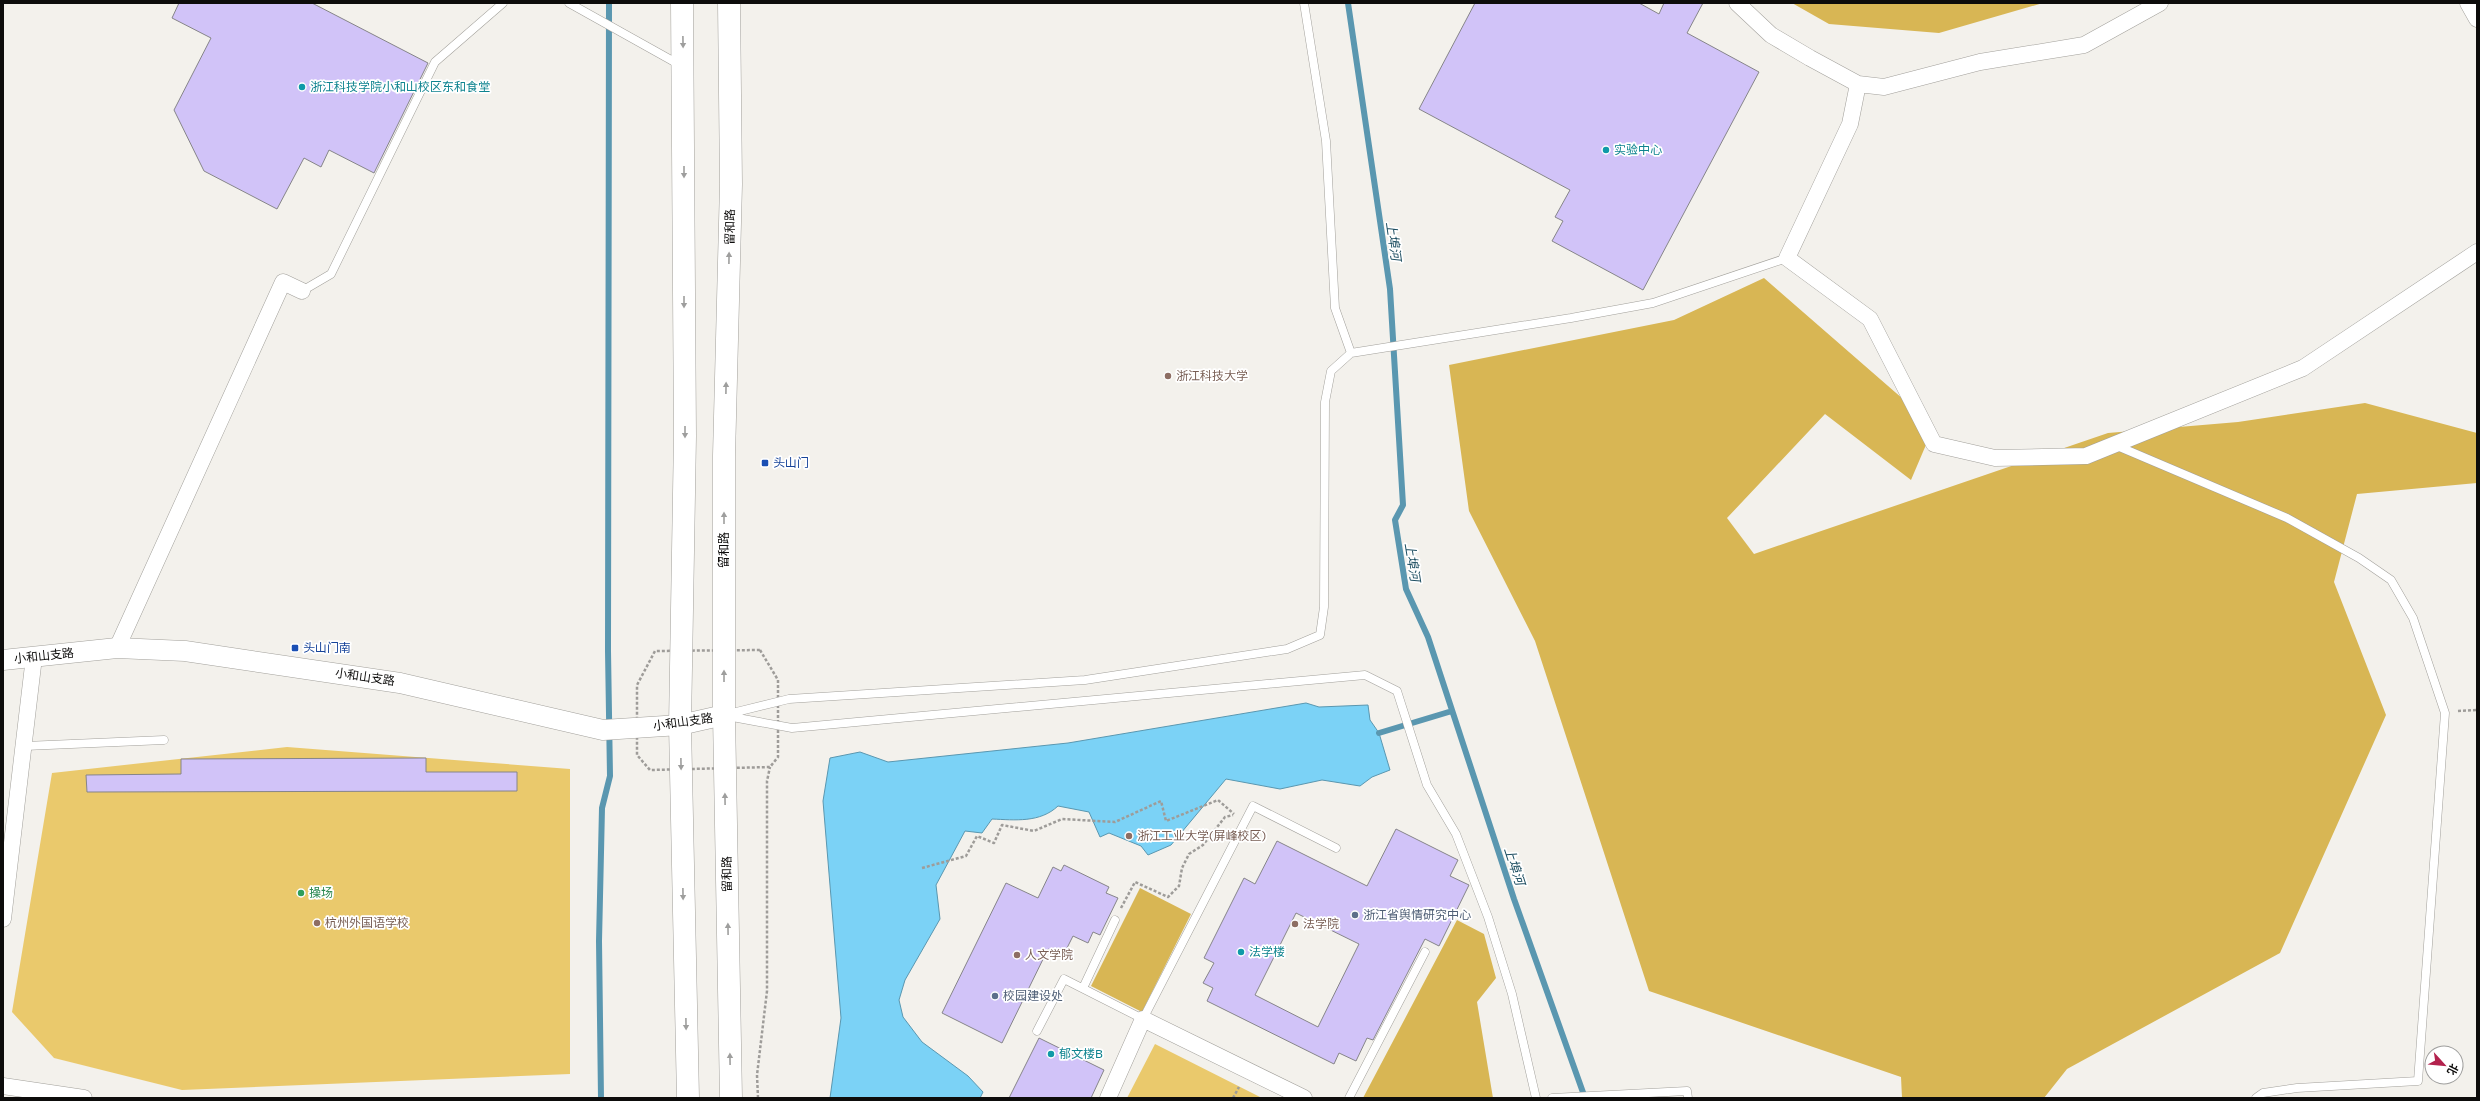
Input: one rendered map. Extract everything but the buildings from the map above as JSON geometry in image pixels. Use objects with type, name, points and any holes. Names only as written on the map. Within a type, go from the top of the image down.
[{"type":"main road","points":[[682,3],[685,436],[680,725],[688,1098]]},
{"type":"main road","name":"留和路","points":[[729,3],[731,184],[724,456],[724,715],[731,1098]]},
{"type":"street","points":[[1737,3],[1771,35],[1858,84],[1884,87],[1980,62],[2084,45],[2160,3]]},
{"type":"street","points":[[2468,3],[2477,19]]},
{"type":"street","points":[[1858,84],[1850,124],[1787,258],[1870,319],[1934,444],[1995,458],[2086,456],[2303,368],[2477,252]]},
{"type":"street","points":[[117,648],[284,282],[302,291]]},
{"type":"street","name":"小和山支路","points":[[3,660],[117,648],[185,651],[400,683],[610,729],[680,725],[724,715]]},
{"type":"street","points":[[3,919],[25,746],[34,657]]},
{"type":"street","points":[[1108,1098],[1144,1019],[1304,1098]]},
{"type":"street","points":[[3,1086],[84,1098]]},
{"type":"lane","points":[[302,291],[331,274],[436,62],[503,3]]},
{"type":"lane","points":[[568,3],[683,67]]},
{"type":"lane","points":[[1304,3],[1326,141],[1335,308],[1351,353]]},
{"type":"lane","points":[[724,715],[789,699],[1085,680],[1287,649],[1320,635],[1324,607],[1325,402],[1331,371],[1351,353],[1415,341],[1571,318],[1653,303],[1787,258]]},
{"type":"lane","points":[[2114,445],[2287,518],[2359,558],[2391,580],[2413,618],[2445,713],[2418,1081],[2298,1088],[2263,1093],[2256,1098]]},
{"type":"lane","points":[[724,715],[792,728],[1365,675],[1397,692],[1427,785],[1456,834],[1488,917],[1512,994],[1536,1098]]},
{"type":"lane","points":[[25,746],[164,740]]},
{"type":"lane","points":[[1037,1031],[1064,979],[1144,1019],[1253,806],[1336,848]]},
{"type":"lane","points":[[1083,988],[1115,920]]},
{"type":"lane","points":[[1349,1098],[1425,952]]},
{"type":"lane","points":[[1552,1098],[1687,1092],[1688,1098]]},
{"type":"path","points":[[2445,713],[2477,710]]},
{"type":"path","points":[[758,1098],[757,1075],[767,990],[767,781],[770,767]]},
{"type":"path","points":[[922,868],[966,856],[977,836],[994,843],[1002,825],[1034,831],[1062,819],[1115,822],[1162,801],[1166,821],[1218,800],[1235,815]]},
{"type":"path","points":[[1115,920],[1135,882],[1168,897],[1179,886],[1182,868],[1189,854],[1203,845],[1225,817],[1248,815]]},
{"type":"shaded area","points":[[1792,3],[2043,3],[1939,33],[1829,24]]},
{"type":"shaded area","points":[[1764,278],[1934,426],[1911,480],[1825,414],[1727,518],[1754,554],[2108,433],[2238,422],[2365,403],[2477,433],[2477,483],[2357,494],[2334,582],[2386,715],[2280,953],[2067,1069],[2044,1098],[1902,1098],[1901,1077],[1649,991],[1535,641],[1469,511],[1449,365],[1674,320]]},
{"type":"shaded area","name":"操场","points":[[287,747],[570,769],[570,1074],[182,1090],[54,1058],[12,1012],[52,773]]},
{"type":"shaded area","points":[[1140,888],[1191,914],[1142,1012],[1091,986]]},
{"type":"shaded area","points":[[1457,920],[1484,934],[1496,978],[1477,1002],[1493,1098],[1363,1098]]},
{"type":"shaded area","points":[[1155,1044],[1262,1098],[1127,1098]]},
{"type":"water","points":[[1306,703],[1319,707],[1368,705],[1370,720],[1379,733],[1390,770],[1372,777],[1360,786],[1322,780],[1280,789],[1226,779],[1171,845],[1148,855],[1141,846],[1109,833],[1100,837],[1089,812],[1058,806],[1035,818],[1018,820],[992,819],[982,833],[965,831],[936,885],[940,919],[905,980],[899,1000],[903,1017],[922,1042],[968,1076],[983,1092],[980,1098],[830,1098],[841,1018],[823,801],[830,758],[860,752],[888,762],[1068,743]]},
{"type":"waterway","points":[[601,1098],[599,941],[602,808],[610,776],[608,651],[609,3]]},
{"type":"waterway","name":"上埠河","points":[[1348,3],[1390,289],[1403,505],[1395,520],[1406,589],[1428,637],[1514,899],[1585,1098]]},
{"type":"waterway","points":[[1379,733],[1452,711]]},
{"type":"place","name":"浙江科技学院小和山校区东和食堂","points":[[302,87]]},
{"type":"place","name":"实验中心","points":[[1606,150]]},
{"type":"place","name":"浙江科技大学","points":[[1168,376]]},
{"type":"place","name":"头山门","points":[[765,463]]},
{"type":"place","name":"头山门南","points":[[295,648]]},
{"type":"place","name":"浙江工业大学(屏峰校区)","points":[[1129,836]]},
{"type":"place","name":"操场","points":[[301,893]]},
{"type":"place","name":"浙江省舆情研究中心","points":[[1355,915]]},
{"type":"place","name":"杭州外国语学校","points":[[317,923]]},
{"type":"place","name":"法学院","points":[[1295,924]]},
{"type":"place","name":"法学楼","points":[[1241,952]]},
{"type":"place","name":"人文学院","points":[[1017,955]]},
{"type":"place","name":"校园建设处","points":[[995,996]]},
{"type":"place","name":"郁文楼B","points":[[1051,1054]]}]
